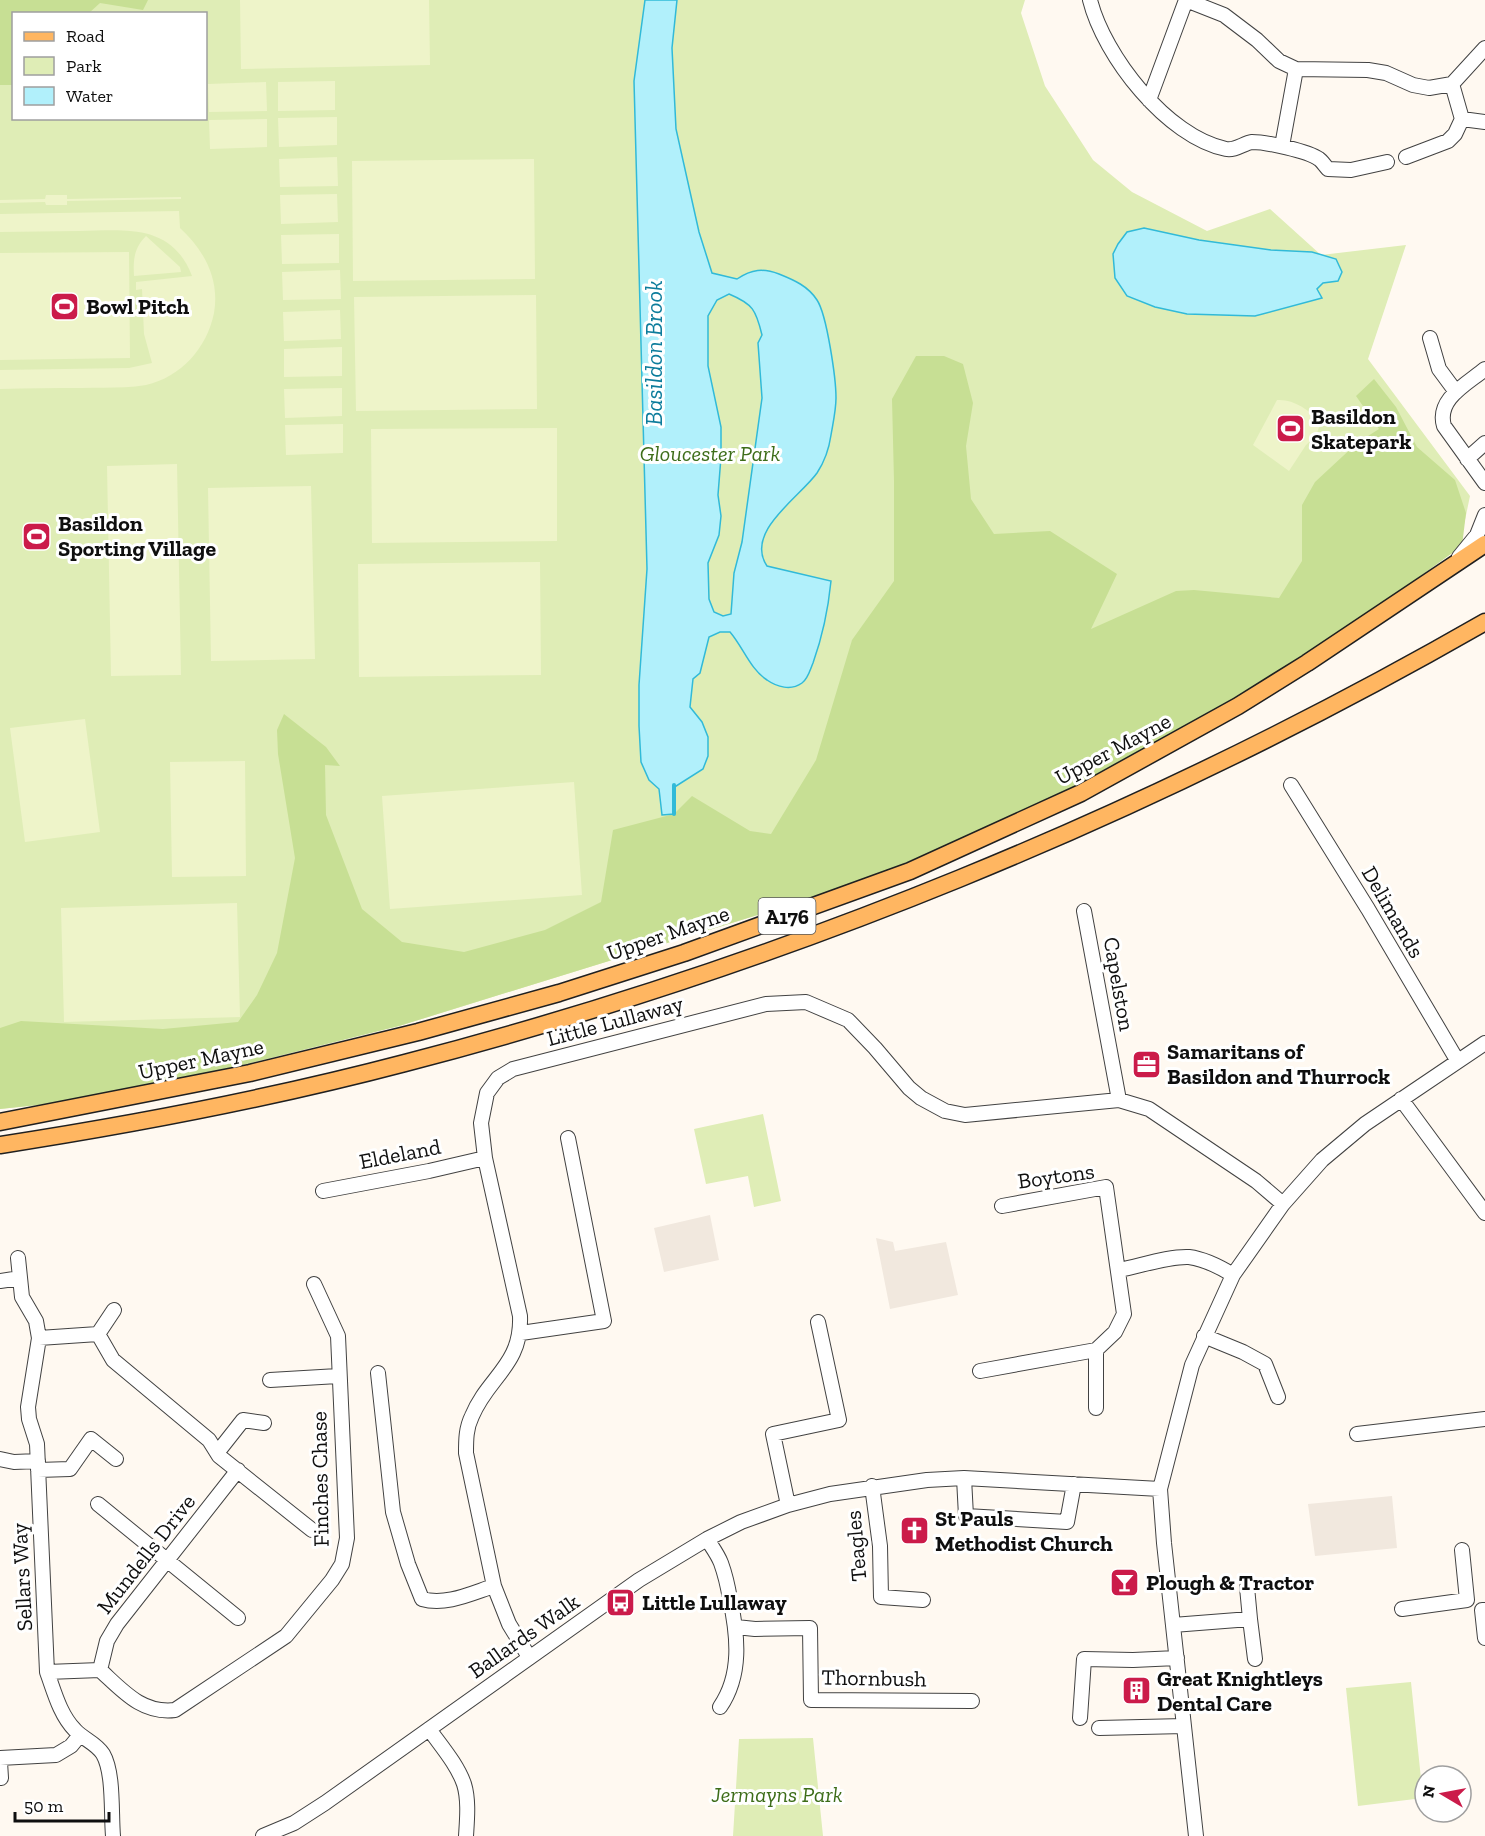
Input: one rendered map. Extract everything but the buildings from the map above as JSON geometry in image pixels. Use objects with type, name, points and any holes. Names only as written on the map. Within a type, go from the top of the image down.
[{"type":"main road","name":"Upper Mayne","points":[[0,1120],[22,1118],[249,1073],[418,1032],[560,993],[684,953],[910,871],[1081,793],[1238,706],[1307,663],[1485,544]]},
{"type":"main road","name":"A176","points":[[0,1145],[174,1116],[401,1064],[553,1022],[762,954],[882,910],[1143,799],[1344,700],[1485,622]]},
{"type":"street","points":[[1090,0],[1108,45],[1126,73],[1149,100],[1194,138],[1229,150],[1251,142],[1282,146],[1318,158],[1328,169],[1351,170],[1387,162]]},
{"type":"street","points":[[1149,100],[1186,0],[1224,15],[1279,61],[1296,69],[1368,70],[1386,73],[1413,85],[1429,88],[1452,84],[1485,48]]},
{"type":"street","points":[[1282,146],[1296,69]]},
{"type":"street","points":[[1406,156],[1448,141],[1455,134],[1462,119],[1452,84]]},
{"type":"street","points":[[1462,119],[1485,122]]},
{"type":"street","points":[[1431,338],[1439,369],[1456,392]]},
{"type":"street","points":[[1484,487],[1443,422],[1444,407],[1456,392],[1485,369]]},
{"type":"street","points":[[1467,459],[1485,443]]},
{"type":"street","points":[[1432,580],[1464,552],[1477,535],[1485,515]]},
{"type":"street","name":"Delimands","points":[[1291,785],[1368,909],[1457,1060]]},
{"type":"street","name":"Capelston","points":[[1084,912],[1119,1100]]},
{"type":"street","name":"Little Lullaway","points":[[521,1333],[520,1316],[485,1158],[481,1123],[487,1093],[498,1078],[513,1069],[766,1004],[806,1002],[848,1020],[909,1088],[921,1098],[945,1111],[965,1115],[1119,1100],[1149,1109],[1256,1181],[1283,1204]]},
{"type":"street","points":[[1196,1836],[1160,1489],[1192,1365],[1233,1275],[1283,1204],[1322,1160],[1365,1124],[1485,1043]]},
{"type":"street","points":[[1401,1099],[1485,1213]]},
{"type":"street","points":[[529,1657],[509,1624],[494,1587],[466,1453],[466,1432],[472,1414],[509,1361],[521,1333],[604,1322],[568,1138]]},
{"type":"street","name":"Eldeland","points":[[323,1191],[485,1158]]},
{"type":"street","name":"Boytons","points":[[1002,1206],[1106,1187],[1124,1314],[1115,1332],[1096,1350]]},
{"type":"street","points":[[1119,1270],[1190,1257],[1210,1263],[1233,1275]]},
{"type":"street","name":"Sellars Way","points":[[18,1258],[22,1296],[36,1321],[39,1338],[28,1407],[29,1419],[38,1444],[47,1672],[64,1714],[73,1729],[104,1755],[108,1766],[113,1836]]},
{"type":"street","points":[[0,1281],[20,1278]]},
{"type":"street","name":"Finches Chase","points":[[100,1670],[141,1705],[154,1710],[176,1710],[286,1636],[308,1611],[342,1564],[347,1538],[338,1336],[314,1284]]},
{"type":"street","points":[[98,1334],[114,1310]]},
{"type":"street","points":[[788,1505],[773,1434],[839,1420],[818,1322]]},
{"type":"street","points":[[39,1338],[98,1334]]},
{"type":"street","points":[[98,1334],[113,1360],[209,1440],[217,1453],[312,1530]]},
{"type":"street","points":[[1204,1336],[1244,1352],[1265,1364],[1278,1397]]},
{"type":"street","points":[[980,1371],[1096,1350],[1096,1408]]},
{"type":"street","points":[[378,1373],[393,1512],[408,1564],[423,1599],[444,1601],[494,1587]]},
{"type":"street","points":[[270,1380],[338,1376]]},
{"type":"street","points":[[1357,1434],[1485,1419]]},
{"type":"street","points":[[217,1453],[243,1420],[264,1423]]},
{"type":"street","points":[[0,1459],[70,1469],[92,1439],[116,1459]]},
{"type":"street","name":"Mundells Drive","points":[[100,1670],[107,1641],[117,1624],[238,1470]]},
{"type":"street","points":[[964,1478],[966,1516],[1067,1522],[1074,1484]]},
{"type":"street","name":"Ballards Walk","points":[[263,1836],[294,1822],[325,1803],[639,1580],[707,1539],[741,1522],[788,1505],[830,1494],[872,1486],[927,1480],[964,1478],[1160,1489]]},
{"type":"street","name":"Teagles","points":[[872,1486],[880,1546],[881,1597],[923,1600]]},
{"type":"street","points":[[98,1504],[238,1618]]},
{"type":"street","points":[[707,1539],[721,1562],[736,1627],[737,1653],[732,1684],[720,1707]]},
{"type":"street","points":[[1462,1550],[1467,1600]]},
{"type":"street","points":[[1247,1587],[1255,1659]]},
{"type":"street","points":[[1402,1609],[1467,1600],[1483,1610],[1485,1638]]},
{"type":"street","points":[[1173,1625],[1250,1619]]},
{"type":"street","name":"Thornbush","points":[[736,1627],[810,1628],[811,1700],[972,1701]]},
{"type":"street","points":[[1080,1718],[1084,1659],[1177,1658]]},
{"type":"street","points":[[47,1672],[100,1670]]},
{"type":"street","points":[[1099,1728],[1184,1726]]},
{"type":"street","points":[[429,1729],[465,1786],[466,1836]]},
{"type":"street","points":[[1,1778],[0,1760],[56,1755],[71,1746],[80,1735]]},
{"type":"green space","name":"Gloucester Park","points":[[0,0],[1025,0],[1021,13],[1045,86],[1093,160],[1132,192],[1207,231],[1270,209],[1321,255],[1406,245],[1368,359],[1470,496],[1461,539],[1086,785],[854,885],[399,1026],[75,1101],[0,1109]]},
{"type":"green space","points":[[0,0],[148,0],[143,10],[100,3],[90,12],[12,12],[12,85],[0,85]]},
{"type":"green space","points":[[240,0],[429,0],[430,65],[241,69]]},
{"type":"green space","points":[[335,81],[335,110],[278,111],[278,82]]},
{"type":"green space","points":[[266,82],[267,111],[209,112],[208,84]]},
{"type":"green space","points":[[337,117],[337,145],[279,147],[278,118]]},
{"type":"green space","points":[[267,119],[267,147],[210,149],[209,120]]},
{"type":"green space","points":[[337,157],[338,186],[280,187],[279,159]]},
{"type":"green space","points":[[534,159],[535,279],[353,281],[352,161]]},
{"type":"green space","points":[[337,194],[338,222],[281,224],[280,195]]},
{"type":"green space","points":[[46,195],[67,195],[67,199],[181,197],[181,199],[67,201],[67,205],[46,205],[45,202],[0,203],[0,200],[45,199]]},
{"type":"green space","points":[[179,211],[180,228],[203,256],[215,288],[211,326],[199,349],[181,368],[159,381],[146,385],[0,389],[0,370],[129,368],[152,363],[144,334],[142,289],[136,290],[136,282],[192,276],[183,259],[172,246],[160,238],[145,233],[113,230],[0,232],[0,214]]},
{"type":"green space","points":[[339,234],[339,263],[282,264],[281,235]]},
{"type":"green space","points":[[146,236],[180,267],[181,272],[134,276],[135,254]]},
{"type":"green space","name":"Bowl Pitch","points":[[129,252],[130,358],[0,360],[0,253]]},
{"type":"green space","points":[[340,270],[341,299],[283,300],[282,272]]},
{"type":"green space","points":[[536,295],[537,409],[356,411],[354,297]]},
{"type":"green space","points":[[340,310],[341,339],[284,341],[283,312]]},
{"type":"green space","points":[[342,347],[342,376],[284,377],[284,349]]},
{"type":"green space","points":[[916,356],[944,356],[963,364],[973,403],[966,446],[971,499],[994,534],[1050,531],[1117,574],[1091,629],[1176,591],[1194,590],[1279,598],[1302,561],[1302,505],[1315,482],[1357,443],[1379,429],[1356,396],[1374,379],[1396,407],[1417,447],[1455,480],[1466,513],[1462,546],[1307,658],[1086,785],[854,885],[399,1026],[219,1071],[75,1101],[0,1109],[0,1028],[21,1021],[163,1029],[238,1022],[257,995],[277,953],[295,858],[278,754],[277,730],[284,714],[326,747],[340,766],[325,765],[326,815],[362,909],[402,942],[464,952],[545,930],[601,902],[613,830],[674,814],[692,796],[750,831],[771,834],[816,760],[852,640],[894,581],[892,399]]},
{"type":"green space","points":[[342,388],[342,416],[285,418],[284,389]]},
{"type":"green space","name":"Basildon Skatepark","points":[[1277,400],[1295,403],[1321,421],[1316,436],[1306,445],[1289,471],[1253,445]]},
{"type":"green space","points":[[343,424],[343,453],[286,455],[285,425]]},
{"type":"green space","points":[[557,428],[557,541],[372,543],[371,429]]},
{"type":"green space","points":[[177,464],[181,675],[111,676],[107,466]]},
{"type":"green space","points":[[311,486],[315,659],[211,661],[208,488]]},
{"type":"green space","points":[[540,562],[541,675],[359,677],[358,564]]},
{"type":"green space","points":[[85,719],[100,832],[25,842],[10,728]]},
{"type":"green space","points":[[245,761],[246,876],[172,877],[170,762]]},
{"type":"green space","points":[[574,782],[582,895],[390,909],[382,796]]},
{"type":"green space","points":[[237,903],[240,1017],[64,1022],[61,908]]},
{"type":"green space","points":[[763,1114],[781,1201],[754,1207],[748,1176],[706,1184],[694,1129]]},
{"type":"green space","points":[[1411,1682],[1419,1764],[1413,1764],[1413,1799],[1358,1806],[1346,1688]]},
{"type":"green space","name":"Jermayns Park","points":[[813,1738],[823,1836],[733,1836],[739,1739]]},
{"type":"shaded area","points":[[710,1215],[719,1260],[664,1272],[654,1228]]},
{"type":"shaded area","points":[[876,1238],[893,1242],[895,1251],[946,1242],[958,1295],[890,1309]]},
{"type":"shaded area","points":[[1392,1496],[1397,1548],[1315,1556],[1308,1504]]},
{"type":"water","points":[[645,0],[677,0],[672,48],[676,129],[699,232],[712,273],[737,279],[753,271],[768,271],[790,279],[809,291],[817,300],[824,319],[833,363],[836,398],[830,440],[822,464],[817,473],[777,516],[763,540],[762,553],[767,566],[831,581],[827,613],[810,671],[804,681],[793,687],[775,685],[756,670],[730,632],[720,632],[709,637],[700,673],[693,679],[690,707],[702,722],[708,737],[708,756],[703,769],[673,788],[674,814],[662,815],[659,789],[649,780],[641,762],[639,726],[639,685],[647,569],[634,81]],"holes":[[[729,294],[748,305],[758,319],[762,335],[758,343],[762,398],[742,542],[734,573],[731,614],[723,616],[714,612],[709,599],[708,563],[719,535],[721,516],[718,495],[721,427],[708,366],[708,316],[717,300]]]},
{"type":"water","points":[[1144,228],[1199,240],[1271,250],[1312,252],[1336,259],[1342,272],[1338,281],[1323,283],[1317,289],[1322,298],[1255,316],[1187,314],[1155,307],[1127,296],[1115,278],[1113,254],[1118,244],[1127,232]]},
{"type":"waterway","name":"Basildon Brook","points":[[674,785],[674,814]]},
{"type":"place","name":"Bowl Pitch","points":[[65,306]]},
{"type":"place","name":"Basildon Skatepark","points":[[1290,429]]},
{"type":"place","name":"Basildon Sporting Village","points":[[37,536]]},
{"type":"place","name":"Samaritans of Basildon and Thurrock","points":[[1146,1064]]},
{"type":"place","name":"St Pauls Methodist Church","points":[[914,1531]]},
{"type":"place","name":"Plough & Tractor","points":[[1125,1582]]},
{"type":"place","name":"Little Lullaway","points":[[621,1602]]},
{"type":"place","name":"Great Knightleys Dental Care","points":[[1136,1691]]}]
